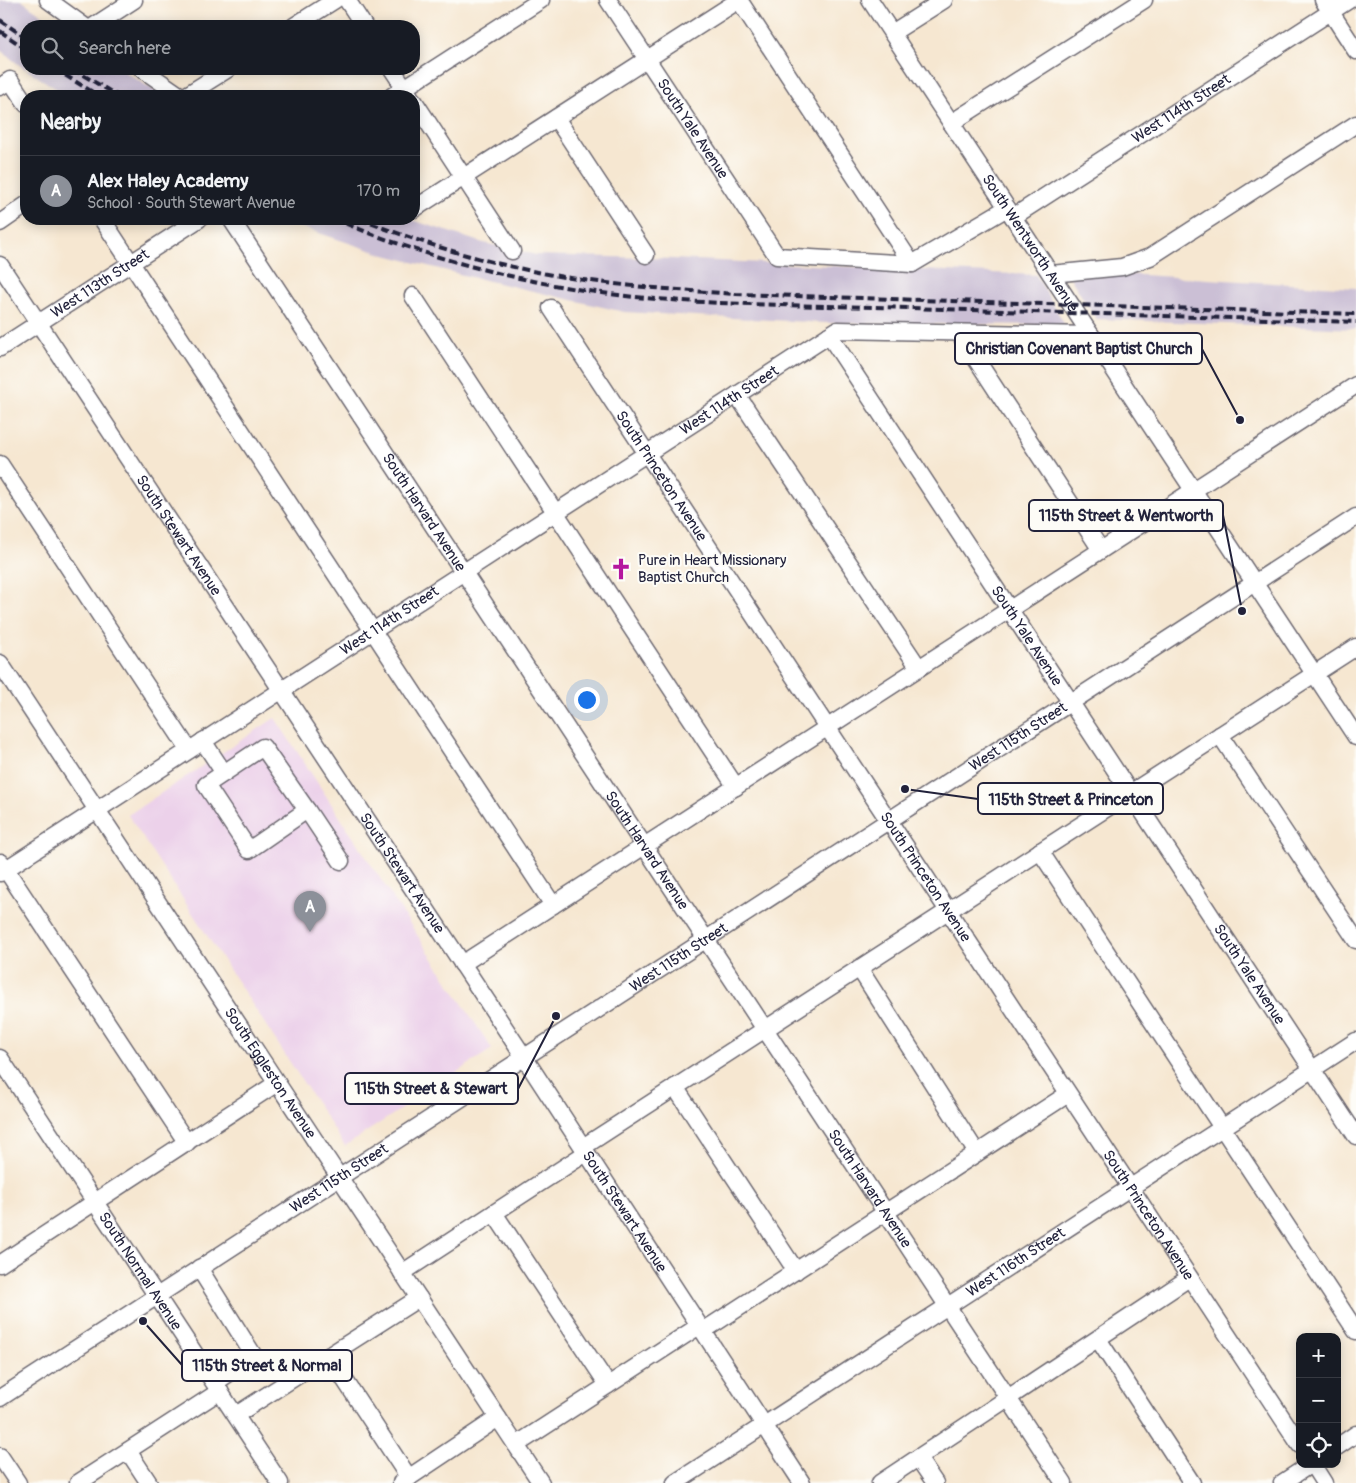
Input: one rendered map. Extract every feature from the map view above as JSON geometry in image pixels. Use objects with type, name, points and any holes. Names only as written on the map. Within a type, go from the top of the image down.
[{"type":"street","points":[[48,0],[76,20]]},
{"type":"street","points":[[103,20],[134,0]]},
{"type":"street","points":[[303,20],[335,0]]},
{"type":"street","points":[[347,0],[360,20]]},
{"type":"street","points":[[412,90],[541,0]]},
{"type":"street","name":"South Yale Avenue","points":[[608,0],[777,256],[912,264]]},
{"type":"street","points":[[420,206],[739,0],[912,264]]},
{"type":"street","name":"South Wentworth Avenue","points":[[870,0],[1356,737]]},
{"type":"street","points":[[892,33],[944,0]]},
{"type":"street","points":[[951,123],[1144,0]]},
{"type":"street","name":"West 114th Street","points":[[912,264],[1010,212],[1327,6],[1349,0]]},
{"type":"street","points":[[1327,6],[1356,51]]},
{"type":"street","points":[[151,75],[172,90]]},
{"type":"street","points":[[195,90],[219,75]]},
{"type":"street","points":[[395,75],[402,90]]},
{"type":"street","points":[[5,83],[20,98]]},
{"type":"street","points":[[420,116],[512,251]]},
{"type":"street","points":[[556,118],[646,255]]},
{"type":"street","points":[[1051,274],[1122,267],[1150,257],[1356,124]]},
{"type":"street","points":[[0,223],[20,209]]},
{"type":"street","points":[[106,225],[553,905]]},
{"type":"street","name":"West 113th Street","points":[[0,348],[190,225]]},
{"type":"street","name":"South Harvard Avenue","points":[[235,225],[707,938],[1064,1483]]},
{"type":"street","name":"South Stewart Avenue","points":[[0,265],[524,1057],[802,1483]]},
{"type":"street","points":[[413,296],[736,787]]},
{"type":"street","name":"South Princeton Avenue","points":[[551,308],[1296,1439]]},
{"type":"street","points":[[829,335],[837,330],[1091,335]]},
{"type":"street","points":[[959,333],[1101,550]]},
{"type":"street","name":"South Yale Avenue","points":[[829,335],[1356,1136]]},
{"type":"street","name":"West 114th Street","points":[[2,867],[97,810],[829,335]]},
{"type":"street","points":[[462,964],[1356,385]]},
{"type":"street","points":[[737,395],[919,668]]},
{"type":"street","points":[[0,464],[196,746],[224,773]]},
{"type":"street","name":"West 115th Street","points":[[0,1398],[1356,517]]},
{"type":"street","points":[[402,1273],[494,1213],[675,1087],[1356,647]]},
{"type":"street","name":"South Eggleston Avenue","points":[[0,663],[540,1483]]},
{"type":"street","points":[[1220,735],[1356,940]]},
{"type":"street","points":[[307,810],[249,850],[206,785],[263,747],[307,810],[341,861]]},
{"type":"street","points":[[1040,851],[1356,1331]]},
{"type":"street","points":[[2,867],[187,1142]]},
{"type":"street","points":[[859,968],[977,1153]]},
{"type":"street","name":"West 116th Street","points":[[675,1483],[1356,1041]]},
{"type":"street","name":"South Normal Avenue","points":[[0,1058],[280,1483]]},
{"type":"street","points":[[1,1260],[96,1203],[278,1083]]},
{"type":"street","points":[[675,1087],[796,1271]]},
{"type":"street","points":[[516,1445],[608,1385],[796,1271],[1068,1094]]},
{"type":"street","points":[[494,1213],[608,1385]]},
{"type":"street","points":[[78,1483],[128,1451],[217,1387],[254,1356],[199,1268]]},
{"type":"street","points":[[880,1483],[1189,1278]]},
{"type":"street","points":[[236,1416],[419,1298]]},
{"type":"street","points":[[1098,1339],[1192,1483]]},
{"type":"street","points":[[329,1356],[405,1480],[498,1418]]},
{"type":"street","points":[[1341,1444],[1356,1434]]},
{"type":"street","points":[[128,1451],[149,1483]]},
{"type":"street","points":[[0,1456],[18,1483]]},
{"type":"street","points":[[918,1458],[935,1483]]},
{"type":"street","points":[[1282,1483],[1306,1468]]},
{"type":"street","points":[[1315,1468],[1324,1483]]},
{"type":"shaded area","points":[[0,0],[21,0],[49,20],[20,20],[20,65],[0,50]]},
{"type":"shaded area","points":[[35,75],[130,75],[153,90],[58,90]]},
{"type":"shaded area","points":[[420,223],[480,242],[536,255],[651,258],[1036,275],[1065,325],[826,323],[624,312],[385,255],[295,225],[420,225]]},
{"type":"shaded area","points":[[1109,273],[1356,288],[1356,329],[1096,319],[1069,276]]},
{"type":"shaded area","points":[[275,718],[492,1049],[345,1146],[128,815]]},
{"type":"railway","points":[[0,20],[20,34]]},
{"type":"railway","points":[[0,31],[20,45]]},
{"type":"railway","points":[[65,75],[89,90]]},
{"type":"railway","points":[[83,75],[108,90]]},
{"type":"railway","points":[[349,225],[408,247],[482,269],[558,286],[635,297],[738,304],[1356,322]]},
{"type":"railway","points":[[376,225],[432,245],[507,266],[558,276],[647,287],[736,294],[1356,314]]},
{"type":"place","name":"Christian Covenant Baptist Church","points":[[1240,420]]},
{"type":"place","name":"Pure in Heart Missionary Baptist Church","points":[[621,569]]},
{"type":"place","name":"115th Street & Wentworth","points":[[1242,611]]},
{"type":"place","name":"115th Street & Princeton","points":[[905,789]]},
{"type":"place","name":"Alex Haley Academy","points":[[310,932]]},
{"type":"place","name":"115th Street & Stewart","points":[[556,1016]]},
{"type":"place","name":"115th Street & Normal","points":[[143,1321]]}]
